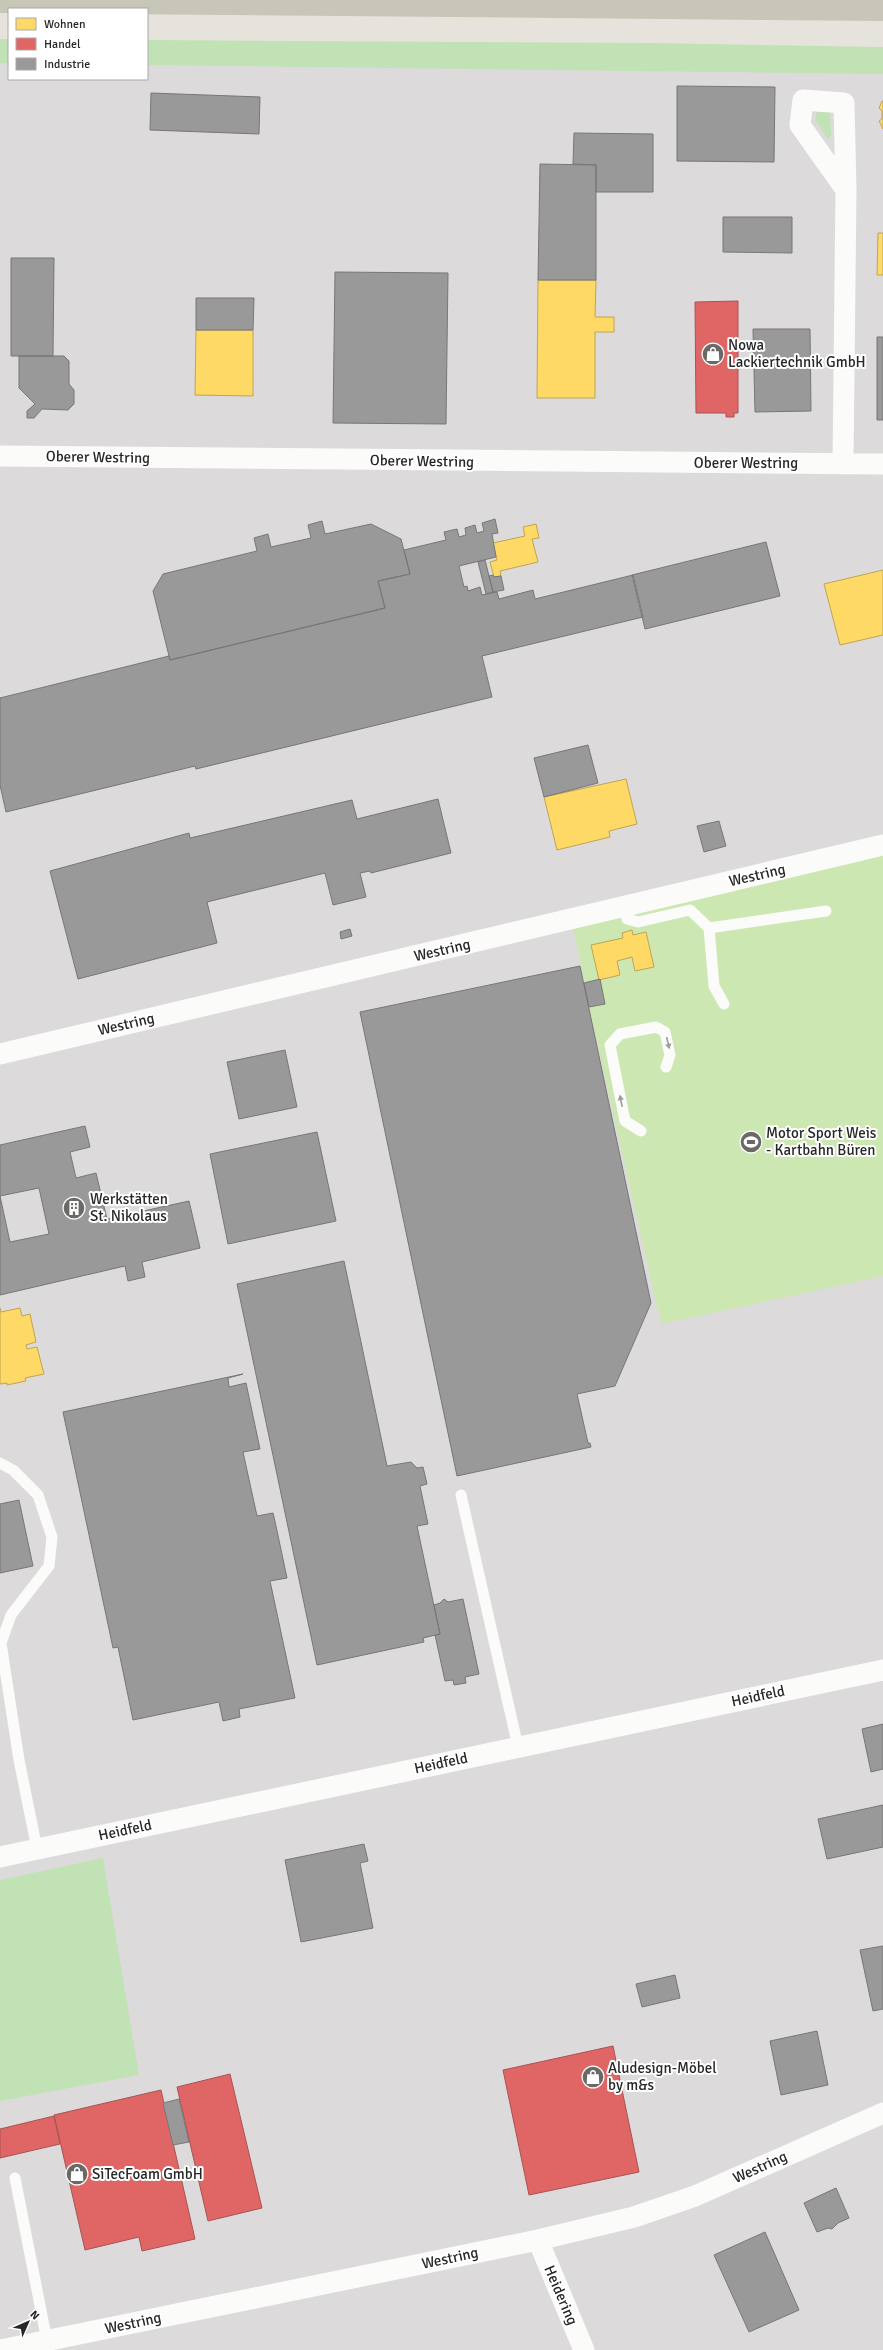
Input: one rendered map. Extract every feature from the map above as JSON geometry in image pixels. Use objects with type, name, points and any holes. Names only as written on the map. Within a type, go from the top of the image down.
[{"type":"main road","points":[[0,2],[883,10]]},
{"type":"street","points":[[843,464],[846,190]]},
{"type":"street","name":"Oberer Westring","points":[[0,456],[883,464]]},
{"type":"street","name":"Westring","points":[[0,1054],[883,845]]},
{"type":"street","name":"Heidfeld","points":[[0,1857],[883,1670]]},
{"type":"street","name":"Westring","points":[[2,2350],[538,2240],[634,2217],[695,2196],[883,2113]]},
{"type":"street","name":"Heidering","points":[[538,2240],[584,2350]]},
{"type":"lane","points":[[624,907],[627,918],[638,922],[690,910],[709,928],[714,986],[724,1004]]},
{"type":"lane","points":[[709,928],[826,910]]},
{"type":"lane","points":[[641,1131],[625,1121],[610,1045],[620,1034],[656,1027],[665,1032],[670,1055],[666,1067]]},
{"type":"lane","points":[[0,1463],[13,1470],[38,1495],[52,1537],[49,1566],[11,1615],[1,1643],[19,1760],[37,1849]]},
{"type":"lane","points":[[461,1495],[518,1747]]},
{"type":"lane","points":[[15,2178],[47,2341]]},
{"type":"shaded area","points":[[0,63],[8,63],[8,80],[148,80],[148,64],[883,71],[883,2350],[0,2350]]},
{"type":"green space","points":[[0,39],[8,39],[8,63],[0,63]]},
{"type":"green space","points":[[148,40],[653,43],[883,47],[883,74],[148,65]]},
{"type":"green space","points":[[825,110],[830,113],[831,136],[828,139],[816,121],[816,113]]},
{"type":"green space","name":"Motor Sport Weis - Kartbahn Büren","points":[[883,855],[883,1276],[661,1324],[589,1007],[573,926]]},
{"type":"green space","points":[[103,1858],[139,2075],[0,2101],[0,1880]]},
{"type":"building: Wohnen","points":[[882,101],[883,129],[879,121],[882,119],[882,111],[879,108]]},
{"type":"building: Wohnen","points":[[878,233],[883,233],[883,275],[877,275]]},
{"type":"building: Wohnen","points":[[538,280],[596,280],[595,317],[614,317],[614,332],[595,332],[595,398],[537,398]]},
{"type":"building: Wohnen","points":[[196,330],[253,330],[253,396],[195,395]]},
{"type":"building: Wohnen","points":[[536,524],[539,538],[532,539],[538,562],[500,571],[501,576],[494,577],[490,562],[497,560],[493,543],[525,536],[523,527]]},
{"type":"building: Wohnen","points":[[883,570],[883,635],[840,645],[824,584]]},
{"type":"building: Wohnen","points":[[626,779],[637,824],[609,831],[610,837],[557,850],[544,797]]},
{"type":"building: Wohnen","points":[[632,930],[633,935],[646,932],[654,967],[635,971],[632,957],[617,961],[620,975],[599,980],[591,945],[623,938],[622,933]]},
{"type":"building: Wohnen","points":[[0,1308],[1,1312],[20,1308],[22,1316],[30,1314],[36,1342],[26,1345],[27,1349],[37,1347],[44,1374],[25,1378],[26,1381],[7,1385],[7,1383],[0,1384]]},
{"type":"building: Handel","points":[[738,301],[738,413],[734,413],[734,417],[726,417],[726,413],[696,413],[695,302]]},
{"type":"building: Handel","points":[[613,2046],[639,2172],[529,2195],[503,2070]]},
{"type":"building: Handel","points":[[230,2074],[262,2208],[208,2221],[177,2087]]},
{"type":"building: Handel","points":[[161,2090],[195,2239],[142,2251],[139,2237],[85,2250],[54,2115]]},
{"type":"building: Handel","points":[[54,2116],[60,2144],[0,2158],[0,2129]]},
{"type":"building: Industrie","points":[[677,86],[775,87],[774,162],[677,161]]},
{"type":"building: Industrie","points":[[151,93],[260,97],[259,134],[150,130]]},
{"type":"building: Industrie","points":[[574,133],[653,134],[653,192],[596,192],[596,165],[573,164]]},
{"type":"building: Industrie","points":[[540,164],[596,165],[596,280],[538,280]]},
{"type":"building: Industrie","points":[[723,217],[792,217],[792,253],[723,252]]},
{"type":"building: Industrie","points":[[11,258],[54,258],[53,356],[11,356]]},
{"type":"building: Industrie","points":[[335,272],[448,273],[446,424],[333,423]]},
{"type":"building: Industrie","points":[[196,298],[254,298],[253,330],[196,330]]},
{"type":"building: Industrie","points":[[753,329],[810,329],[811,411],[755,412]]},
{"type":"building: Industrie","points":[[877,337],[883,337],[883,420],[877,420]]},
{"type":"building: Industrie","points":[[19,356],[64,356],[69,361],[69,384],[74,390],[74,404],[68,410],[42,409],[34,418],[27,418],[27,411],[35,404],[19,388]]},
{"type":"building: Industrie","points":[[495,519],[498,533],[492,534],[496,557],[459,566],[464,587],[467,586],[468,591],[480,587],[482,595],[497,592],[499,599],[533,590],[535,599],[633,575],[643,617],[482,656],[492,697],[196,769],[195,766],[6,812],[0,785],[0,698],[169,656],[170,660],[385,608],[378,581],[410,574],[404,550],[446,540],[444,532],[457,529],[459,537],[466,535],[465,528],[475,525],[477,533],[484,531],[482,523]]},
{"type":"building: Industrie","points":[[322,521],[325,534],[371,524],[401,539],[410,574],[378,581],[385,608],[170,660],[153,591],[163,574],[257,551],[254,538],[268,534],[271,547],[311,538],[308,525]]},
{"type":"building: Industrie","points":[[766,542],[780,596],[645,629],[632,575]]},
{"type":"building: Industrie","points":[[485,560],[493,592],[486,594],[478,562]]},
{"type":"building: Industrie","points":[[493,575],[494,577],[501,576],[504,590],[493,592],[489,576]]},
{"type":"building: Industrie","points":[[588,745],[598,783],[544,797],[534,758]]},
{"type":"building: Industrie","points":[[438,799],[451,853],[371,873],[370,871],[360,873],[366,897],[333,905],[325,873],[207,902],[217,943],[78,979],[50,871],[189,833],[190,838],[352,800],[357,819]]},
{"type":"building: Industrie","points":[[719,821],[726,846],[704,852],[697,826]]},
{"type":"building: Industrie","points":[[350,929],[352,936],[341,939],[340,932]]},
{"type":"building: Industrie","points":[[580,966],[651,1303],[615,1386],[577,1394],[588,1443],[590,1443],[591,1447],[457,1476],[360,1012]]},
{"type":"building: Industrie","points":[[600,979],[605,1004],[589,1007],[584,983]]},
{"type":"building: Industrie","points":[[285,1050],[297,1107],[239,1119],[227,1062]]},
{"type":"building: Industrie","name":"Werkstätten St. Nikolaus","points":[[85,1126],[90,1147],[70,1152],[76,1178],[96,1173],[107,1219],[189,1201],[200,1248],[142,1262],[145,1277],[128,1281],[125,1266],[0,1295],[0,1196],[0,1145]],"holes":[[[39,1188],[49,1234],[10,1242],[0,1196]]]},
{"type":"building: Industrie","points":[[317,1132],[336,1221],[228,1244],[210,1154]]},
{"type":"building: Industrie","points":[[344,1261],[387,1466],[411,1462],[417,1468],[423,1467],[427,1484],[420,1486],[428,1524],[417,1526],[440,1634],[423,1638],[424,1642],[317,1665],[237,1284]]},
{"type":"building: Industrie","points":[[243,1374],[228,1378],[229,1387],[246,1383],[260,1449],[243,1452],[257,1516],[273,1513],[287,1578],[270,1581],[295,1698],[239,1709],[240,1717],[223,1721],[219,1702],[133,1720],[118,1647],[113,1648],[63,1412]]},
{"type":"building: Industrie","points":[[19,1500],[33,1566],[0,1573],[0,1504]]},
{"type":"building: Industrie","points":[[444,1599],[448,1602],[463,1599],[479,1674],[465,1677],[466,1683],[454,1685],[453,1680],[445,1681],[435,1635],[440,1634],[434,1605],[440,1603]]},
{"type":"building: Industrie","points":[[883,1724],[883,1769],[871,1772],[862,1729]]},
{"type":"building: Industrie","points":[[883,1805],[883,1847],[827,1859],[818,1819]]},
{"type":"building: Industrie","points":[[364,1844],[368,1861],[360,1863],[373,1928],[301,1942],[285,1860]]},
{"type":"building: Industrie","points":[[883,1946],[883,2009],[873,2011],[860,1950]]},
{"type":"building: Industrie","points":[[675,1975],[680,1998],[642,2007],[636,1984]]},
{"type":"building: Industrie","points":[[817,2031],[828,2085],[781,2095],[770,2041]]},
{"type":"building: Industrie","points":[[179,2099],[189,2142],[173,2145],[163,2103]]},
{"type":"building: Industrie","points":[[836,2188],[849,2218],[838,2223],[832,2229],[828,2228],[817,2232],[804,2203]]},
{"type":"building: Industrie","points":[[765,2232],[799,2310],[749,2332],[714,2255]]},
{"type":"place","name":"Nowa Lackiertechnik GmbH","points":[[713,354]]},
{"type":"place","name":"Motor Sport Weis - Kartbahn Büren","points":[[751,1142]]},
{"type":"place","name":"Werkstätten St. Nikolaus","points":[[74,1208]]},
{"type":"place","name":"Aludesign-Möbel by m&s","points":[[593,2077]]},
{"type":"place","name":"SiTecFoam GmbH","points":[[77,2174]]}]
